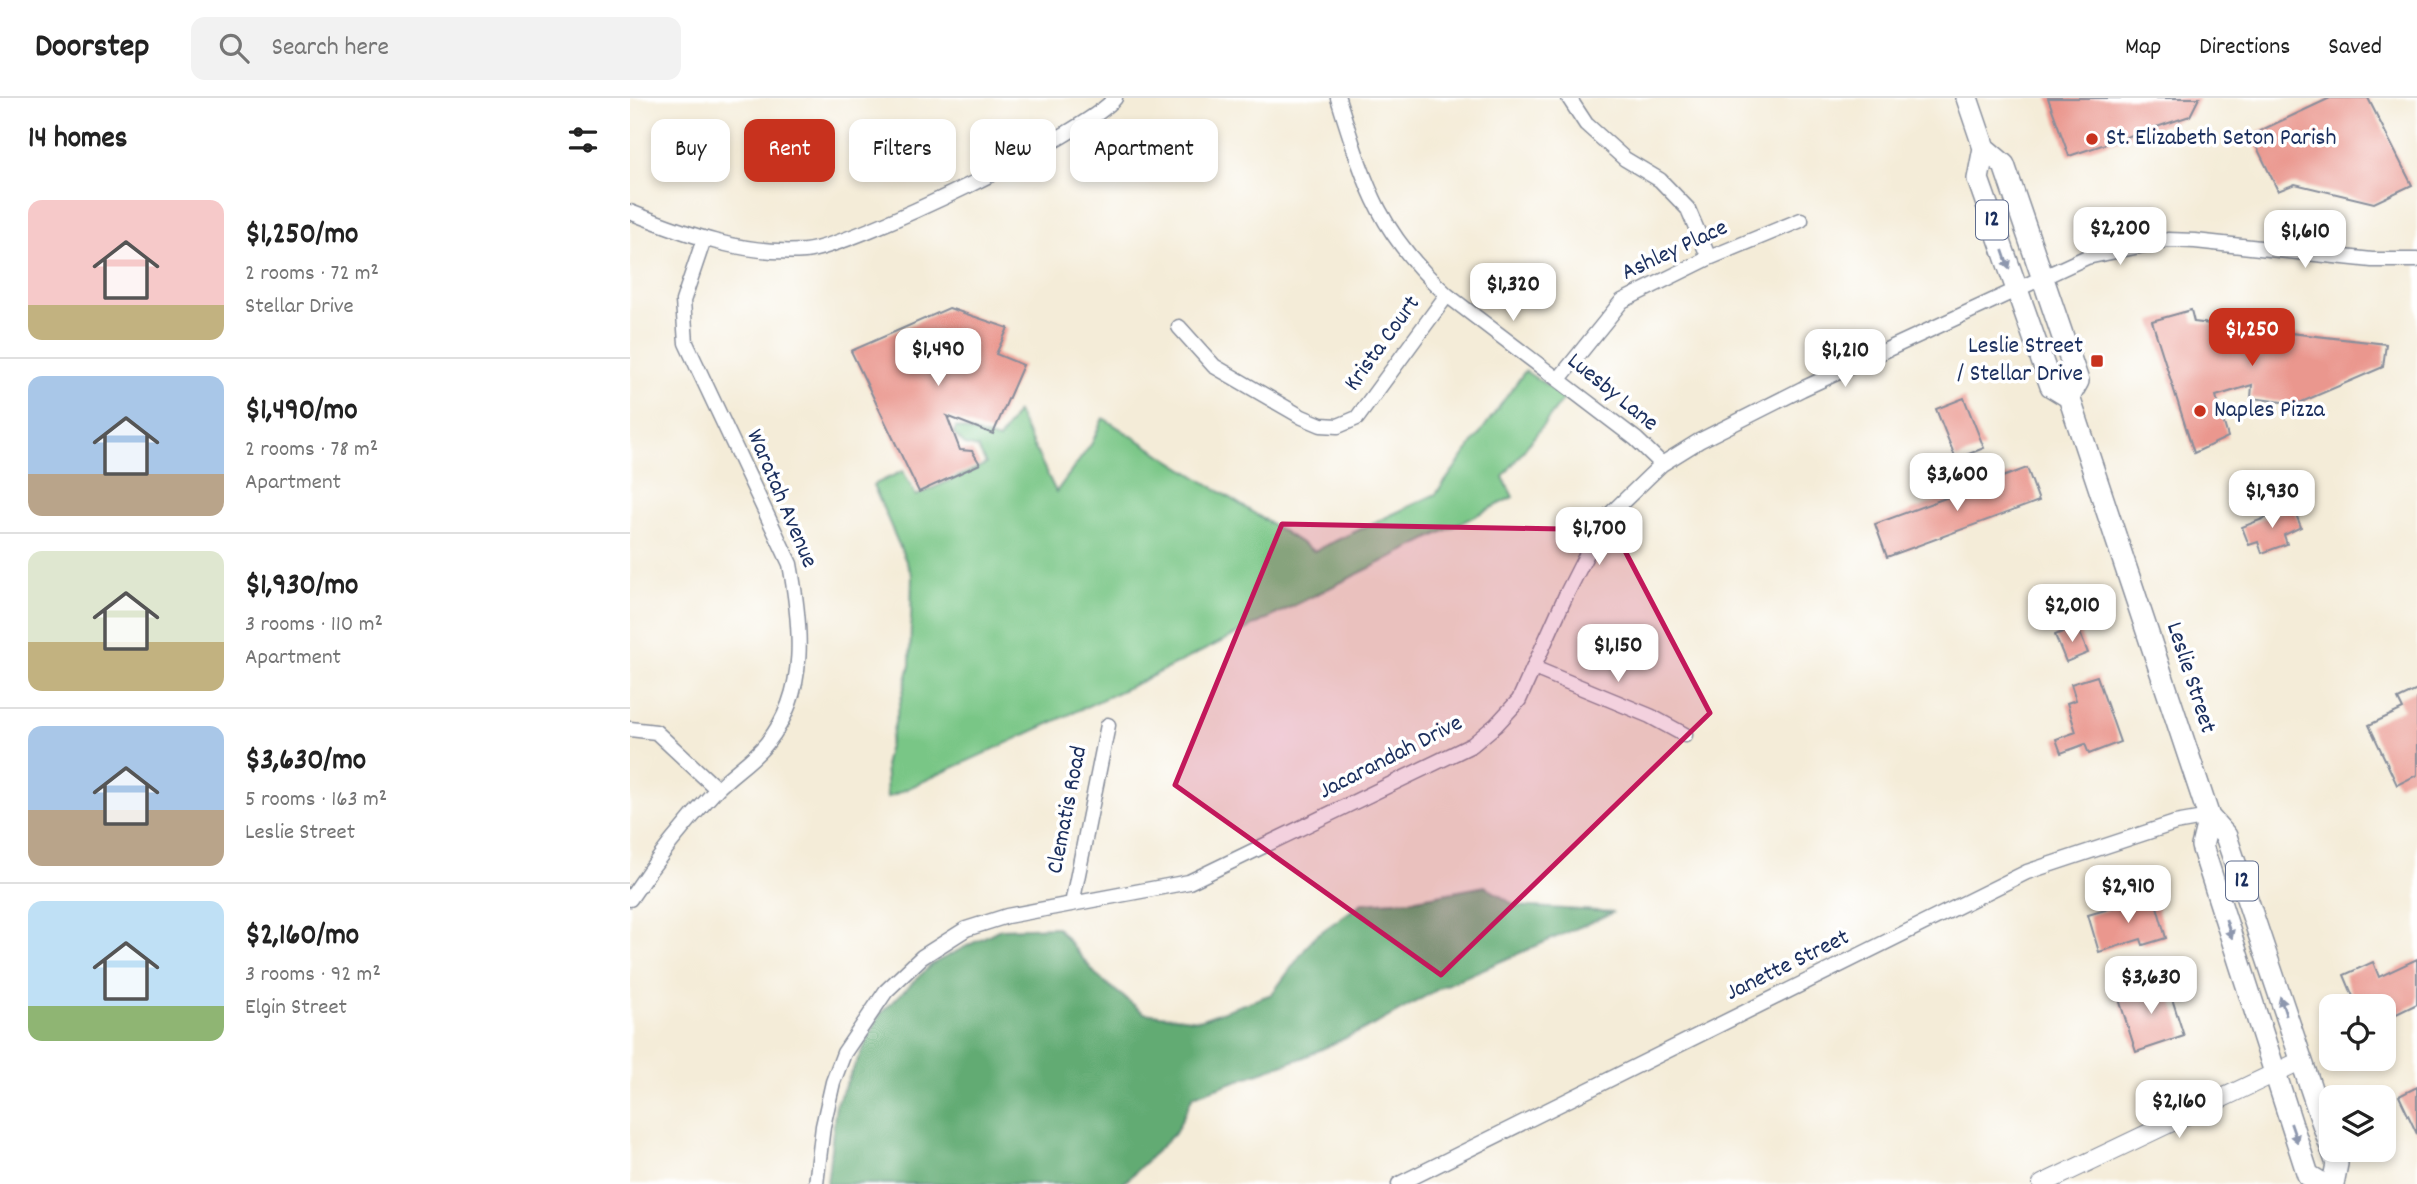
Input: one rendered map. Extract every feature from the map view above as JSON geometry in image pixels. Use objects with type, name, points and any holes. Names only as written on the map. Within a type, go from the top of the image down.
[{"type":"main road","name":"Leslie Street","points":[[1967,98],[1984,148],[1978,178],[2017,291],[2051,386],[2069,397],[2209,817],[2226,836],[2319,1115]]},
{"type":"main road","name":"Leslie Street","points":[[1984,148],[2004,165],[2043,278],[2078,381],[2069,397]]},
{"type":"main road","name":"Leslie Street","points":[[2209,817],[2202,846],[2308,1175],[2323,1184]]},
{"type":"main road","name":"Leslie Street","points":[[2333,1184],[2336,1162]]},
{"type":"street","points":[[630,212],[704,239],[759,251],[809,251],[852,238],[977,181],[1080,125],[1115,98]]},
{"type":"street","name":"Luesby Lane","points":[[1338,98],[1345,128],[1377,209],[1395,242],[1447,295],[1636,439],[1662,464]]},
{"type":"street","points":[[1570,98],[1586,124],[1625,159],[1660,180],[1688,209],[1709,258]]},
{"type":"street","name":"Ashley Place","points":[[1559,379],[1622,301],[1709,258],[1801,220]]},
{"type":"street","name":"Waratah Avenue","points":[[630,899],[717,789],[766,744],[785,715],[794,692],[800,648],[797,601],[790,564],[686,343],[683,301],[704,239]]},
{"type":"street","name":"Jacarandah Drive","points":[[816,1184],[823,1126],[833,1082],[844,1053],[886,991],[922,957],[966,929],[1007,916],[1189,882],[1472,746],[1496,725],[1518,700],[1604,520],[1662,464],[1802,389],[2087,257],[2168,240],[2372,260],[2417,260]]},
{"type":"street","name":"Krista Court","points":[[1179,327],[1214,366],[1302,417],[1321,425],[1338,426],[1357,418],[1447,295]]},
{"type":"street","points":[[1534,668],[1650,716],[1685,735]]},
{"type":"street","name":"Clematis Road","points":[[1072,904],[1108,725]]},
{"type":"street","points":[[630,729],[656,732],[717,789]]},
{"type":"street","name":"Janette Street","points":[[1399,1184],[2027,872],[2175,823],[2209,817]]},
{"type":"street","points":[[2042,1184],[2300,1061]]},
{"type":"highlighted area","points":[[1282,524],[1614,530],[1710,713],[1441,975],[1175,785]]},
{"type":"green space","points":[[1525,371],[1565,397],[1503,477],[1513,497],[1140,682],[887,798],[885,761],[910,665],[912,575],[873,485],[903,471],[916,496],[986,464],[978,448],[965,445],[954,434],[956,427],[999,440],[1017,412],[1056,492],[1092,443],[1103,418],[1314,551],[1436,494]]},
{"type":"green space","points":[[1485,886],[1516,906],[1614,912],[1444,986],[1374,1025],[1302,1058],[1193,1096],[1176,1132],[1123,1184],[827,1184],[836,1104],[880,1014],[932,964],[1000,929],[1057,927],[1097,976],[1144,1013],[1199,1020],[1272,994],[1314,937],[1362,903],[1411,900]]},
{"type":"building","name":"St. Elizabeth Seton Parish","points":[[2048,98],[2199,98],[2190,116],[2069,156]]},
{"type":"building","points":[[2330,98],[2368,98],[2412,185],[2374,203],[2295,184],[2278,191],[2251,135]]},
{"type":"building","points":[[949,308],[1008,328],[996,354],[1023,365],[993,434],[947,416],[960,450],[972,451],[980,464],[919,492],[851,351]]},
{"type":"building","points":[[2191,310],[2194,322],[2386,344],[2383,367],[2297,404],[2251,398],[2252,385],[2216,396],[2228,437],[2194,453],[2152,321]]},
{"type":"building","points":[[1964,398],[1984,448],[1956,459],[1936,409]]},
{"type":"building","points":[[2027,468],[2039,501],[1887,557],[1875,524]]},
{"type":"building","points":[[2293,507],[2301,527],[2284,535],[2287,544],[2262,553],[2258,542],[2249,545],[2242,527]]},
{"type":"building","points":[[2077,626],[2088,653],[2066,662],[2055,635]]},
{"type":"building","points":[[2097,676],[2120,742],[2089,754],[2085,744],[2061,753],[2056,739],[2076,732],[2067,703],[2076,700],[2071,684]]},
{"type":"building","points":[[2417,690],[2417,775],[2397,785],[2369,725],[2403,709],[2398,699]]},
{"type":"building","points":[[2154,896],[2166,938],[2143,945],[2141,939],[2099,952],[2088,915]]},
{"type":"building","points":[[2417,959],[2417,1004],[2396,1014],[2396,994],[2352,994],[2344,975],[2373,962],[2379,977]]},
{"type":"building","points":[[2166,980],[2184,1036],[2136,1052],[2118,996]]},
{"type":"building","points":[[2417,1087],[2417,1134],[2399,1096]]},
{"type":"place","name":"St. Elizabeth Seton Parish","points":[[2092,139]]},
{"type":"place","name":"Leslie Street / Stellar Drive","points":[[2097,361]]},
{"type":"place","name":"Naples Pizza","points":[[2200,411]]}]
